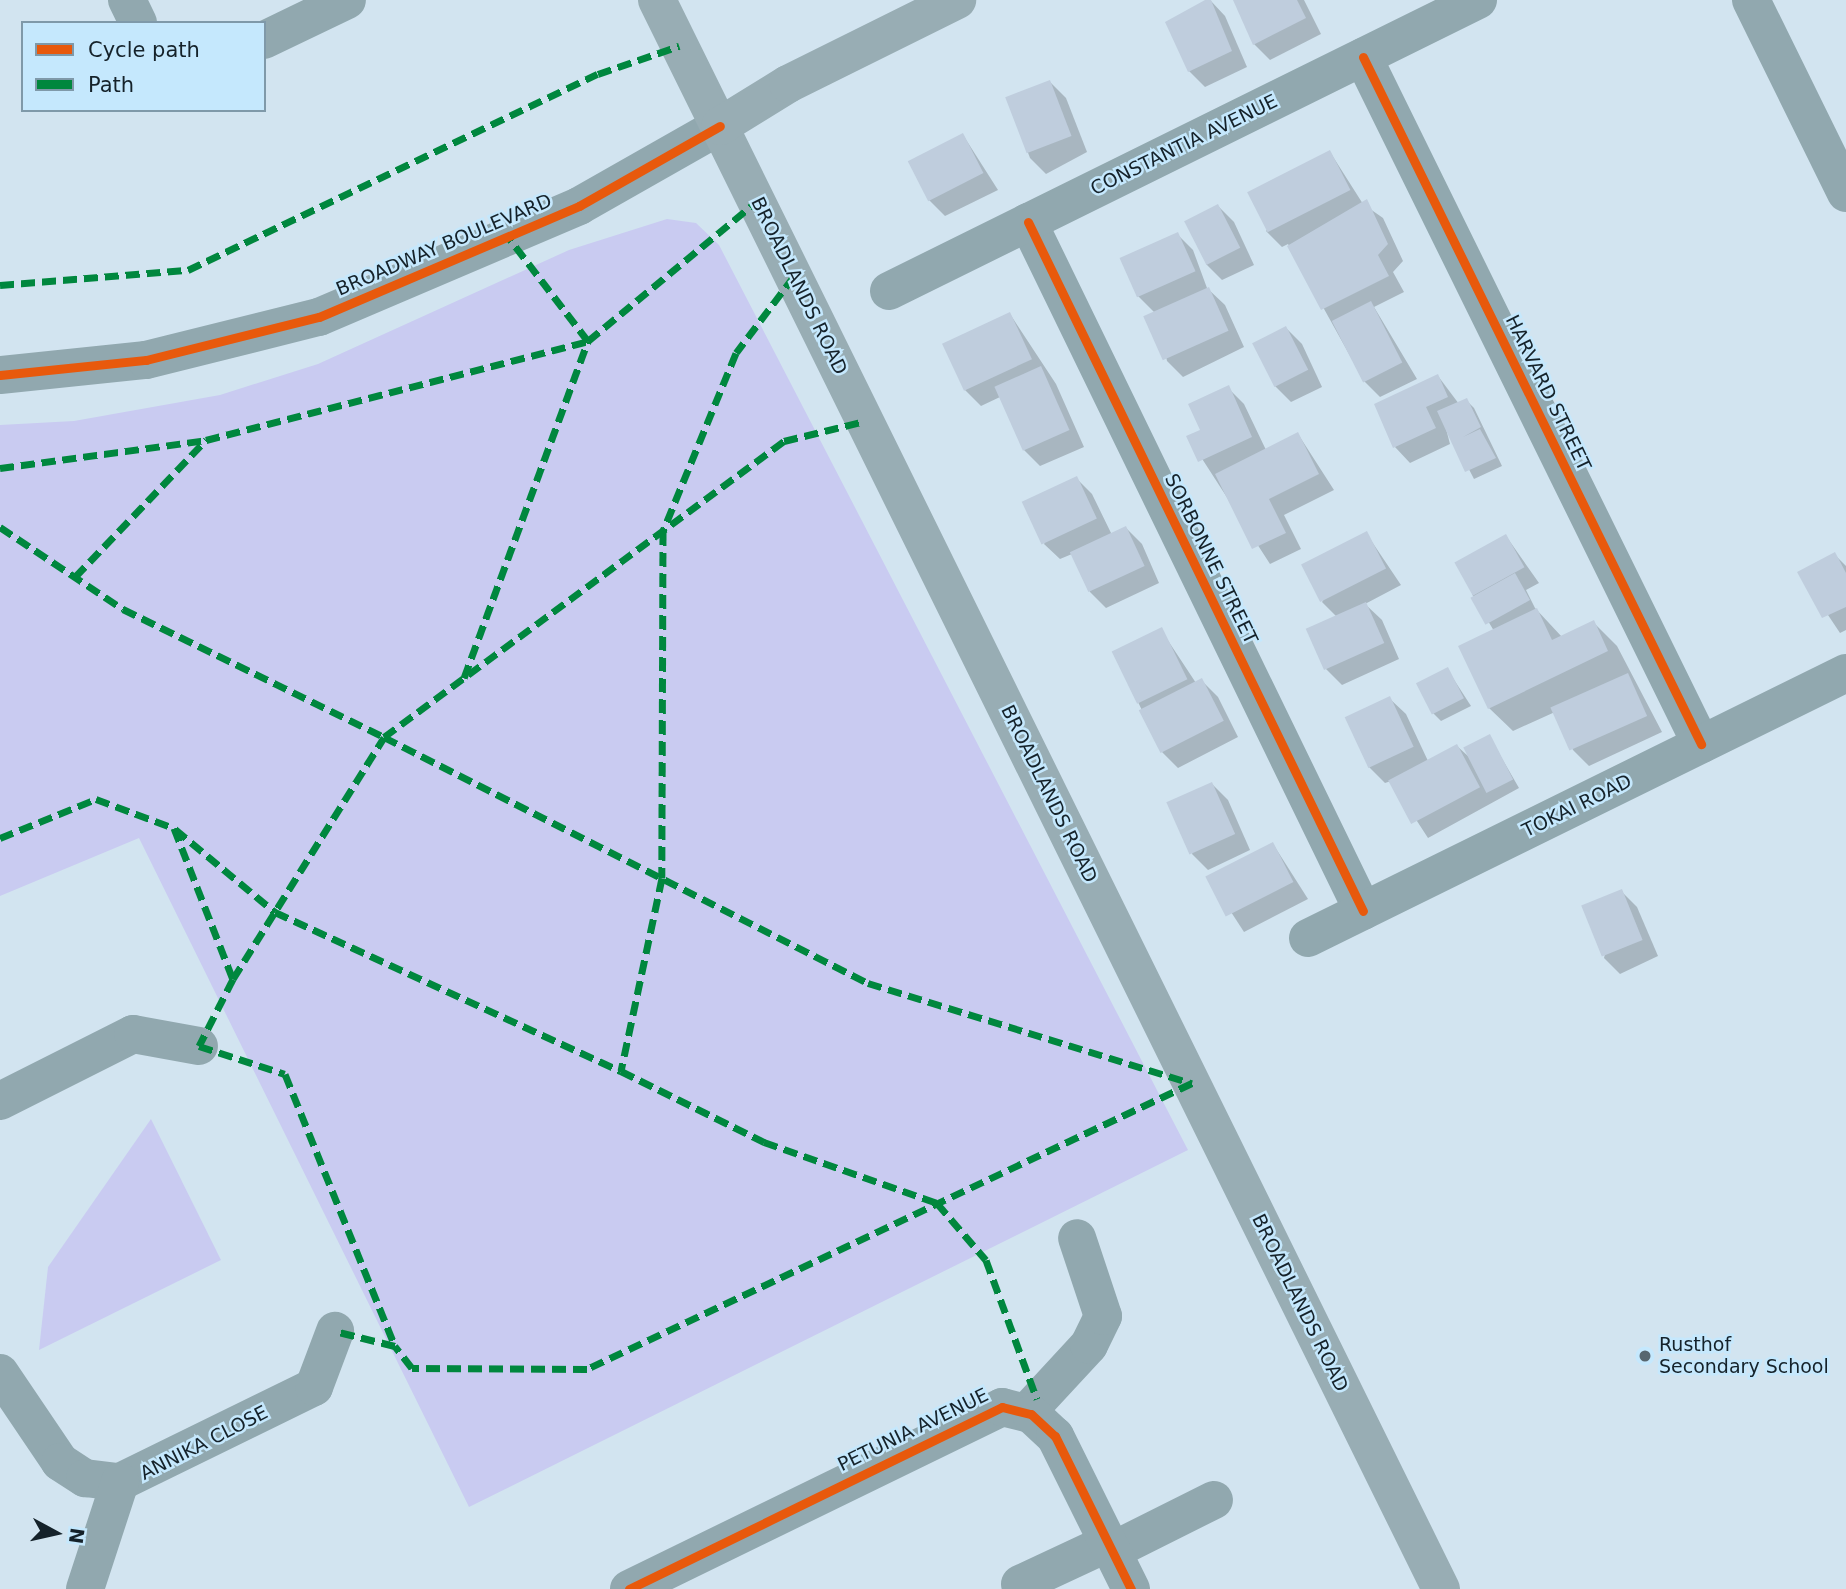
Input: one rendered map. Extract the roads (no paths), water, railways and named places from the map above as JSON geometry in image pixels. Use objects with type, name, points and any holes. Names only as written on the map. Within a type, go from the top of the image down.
[{"type":"main road","name":"BROADLANDS ROAD","points":[[657,0],[1441,1589]]},
{"type":"main road","name":"BROADWAY BOULEVARD","points":[[720,126],[788,84],[957,0]]},
{"type":"street","points":[[127,0],[137,21]]},
{"type":"street","points":[[266,39],[347,0]]},
{"type":"street","name":"CONSTANTIA AVENUE","points":[[889,291],[1478,0]]},
{"type":"street","points":[[1751,0],[1846,193]]},
{"type":"street","name":"HARVARD STREET","points":[[1363,57],[1701,744]]},
{"type":"street","name":"BROADWAY BOULEVARD","points":[[0,375],[146,360],[318,317],[579,206],[720,126]]},
{"type":"street","name":"SORBONNE STREET","points":[[1028,222],[1363,911]]},
{"type":"street","name":"TOKAI ROAD","points":[[1308,938],[1846,673]]},
{"type":"street","points":[[0,1101],[133,1034],[199,1046]]},
{"type":"street","points":[[1077,1238],[1103,1316],[1089,1345],[1027,1412],[1055,1436],[1131,1589]]},
{"type":"street","name":"ANNIKA CLOSE","points":[[0,1373],[60,1462],[85,1478],[120,1482],[314,1387],[335,1331]]},
{"type":"street","name":"PETUNIA AVENUE","points":[[652,1584],[980,1415],[1002,1407],[1027,1412]]},
{"type":"street","points":[[85,1589],[120,1482]]},
{"type":"street","points":[[1020,1584],[1214,1500]]},
{"type":"place","name":"Rusthof Secondary School","points":[[1645,1356]]}]
